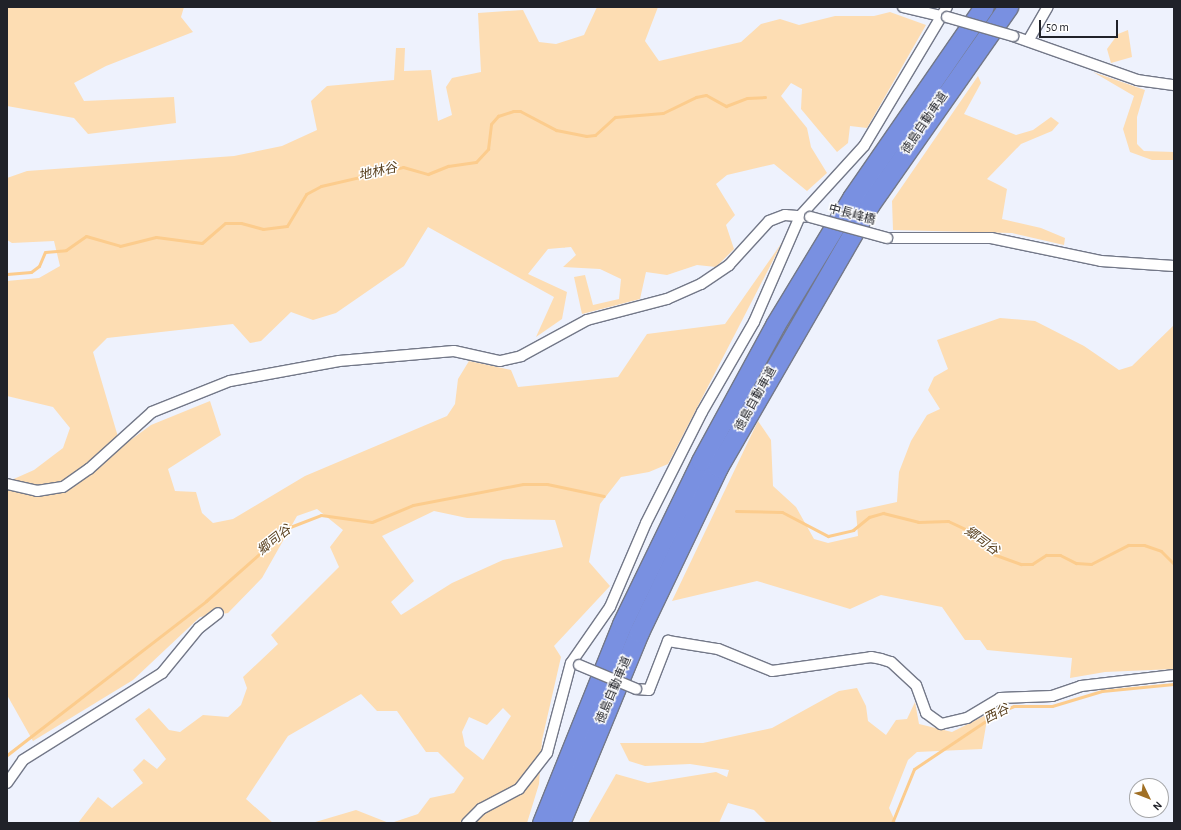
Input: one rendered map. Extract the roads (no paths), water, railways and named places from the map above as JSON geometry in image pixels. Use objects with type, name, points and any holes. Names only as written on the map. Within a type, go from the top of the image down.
[{"type":"highway","name":"徳島自動車道","points":[[542,823],[622,624],[701,461],[776,325],[852,198],[984,7]]},
{"type":"highway","name":"徳島自動車道","points":[[560,823],[639,632],[718,467],[870,204],[1008,7]]},
{"type":"street","points":[[903,7],[944,13],[1137,80],[1174,85]]},
{"type":"street","points":[[1028,41],[1048,7]]},
{"type":"street","points":[[467,823],[481,809],[519,789],[537,770],[547,753],[575,664],[610,607],[646,523],[702,412],[754,322],[805,217],[864,146],[944,13]]},
{"type":"street","name":"中長峰橋","points":[[7,484],[37,490],[62,487],[89,469],[152,412],[230,382],[339,361],[454,351],[500,361],[521,356],[587,320],[667,299],[701,284],[729,264],[769,221],[785,215],[805,217],[887,238],[991,238],[1101,261],[1174,266]]},
{"type":"street","points":[[7,783],[23,760],[162,673],[199,628],[218,613]]},
{"type":"street","points":[[575,664],[636,689],[649,690],[668,641],[718,649],[772,671],[871,657],[891,662],[916,685],[926,713],[941,724],[954,724],[1000,698],[1052,696],[1081,686],[1174,674]]},
{"type":"waterway","name":"地林谷","points":[[7,274],[31,272],[39,266],[45,252],[66,250],[86,236],[120,246],[156,237],[202,243],[225,223],[241,223],[263,229],[287,226],[306,194],[321,186],[403,167],[428,174],[448,166],[476,162],[488,149],[491,124],[498,116],[513,111],[520,111],[556,130],[586,136],[595,135],[615,117],[663,113],[696,97],[706,95],[726,106],[747,98],[765,97]]},
{"type":"waterway","name":"郷司谷","points":[[7,755],[206,601],[290,527],[321,515],[372,522],[413,505],[523,484],[547,484],[604,496]]},
{"type":"waterway","name":"郷司谷","points":[[736,511],[782,512],[828,536],[853,530],[869,517],[883,513],[918,522],[948,521],[967,530],[993,554],[1021,564],[1032,564],[1046,555],[1060,555],[1076,563],[1091,564],[1128,545],[1144,545],[1161,551],[1174,564]]},
{"type":"waterway","name":"西谷","points":[[892,823],[914,769],[999,712],[1014,706],[1052,706],[1102,691],[1174,684]]}]
